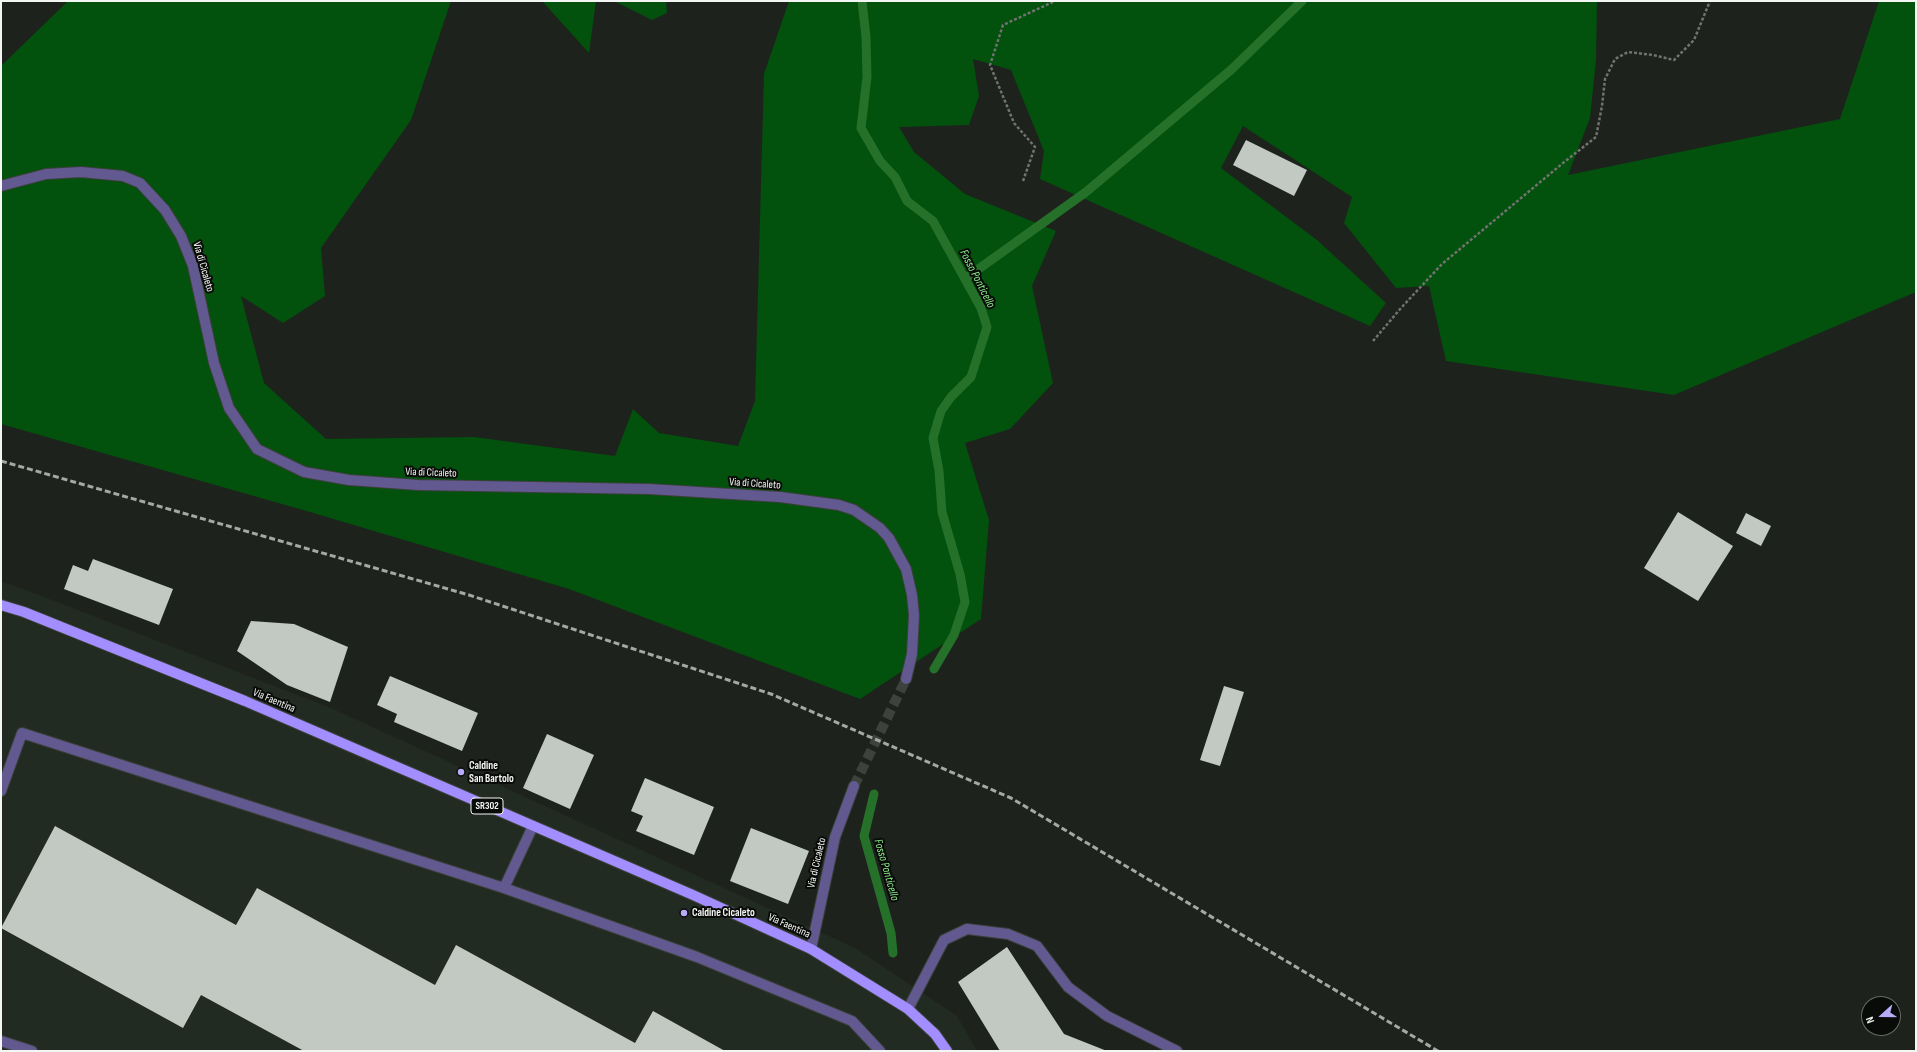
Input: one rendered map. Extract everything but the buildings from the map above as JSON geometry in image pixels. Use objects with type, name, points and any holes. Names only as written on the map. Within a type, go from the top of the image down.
[{"type":"main road","name":"Via Faentina","points":[[1,605],[24,612],[245,701],[811,949],[908,1010],[935,1034],[947,1051]]},
{"type":"street","name":"Via di Cicaleto","points":[[1,186],[46,174],[81,172],[123,176],[140,183],[165,210],[181,236],[192,266],[214,364],[229,408],[257,449],[304,472],[349,480],[418,485],[649,489],[780,497],[839,505],[854,510],[880,528],[890,538],[906,569],[912,595],[914,615],[912,654],[906,679]]},
{"type":"street","points":[[1,791],[22,733],[504,888],[697,957],[852,1021],[880,1051]]},
{"type":"street","name":"Via di Cicaleto","points":[[811,949],[835,837],[854,786]]},
{"type":"street","points":[[504,888],[533,826]]},
{"type":"street","points":[[908,1010],[944,940],[967,930],[1008,934],[1037,946],[1068,988],[1107,1016],[1177,1051]]},
{"type":"street","points":[[1,1041],[32,1051]]},
{"type":"path","points":[[1023,181],[1035,147],[1014,123],[990,65],[1003,25],[1055,1]]},
{"type":"path","points":[[1373,341],[1442,264],[1596,137],[1605,79],[1615,59],[1628,52],[1653,55],[1674,60],[1694,40],[1710,1]]},
{"type":"shaded area","points":[[1,582],[13,585],[331,708],[855,948],[957,1016],[977,1051],[1,1051]]},
{"type":"green space","points":[[68,1],[451,1],[411,120],[321,248],[325,296],[283,323],[241,296],[264,383],[326,439],[474,437],[615,456],[633,409],[659,433],[738,446],[755,401],[764,74],[789,1],[1597,1],[1596,60],[1590,118],[1568,175],[1840,119],[1879,1],[1916,1],[1916,292],[1674,395],[1446,361],[1429,286],[1396,288],[1344,223],[1352,197],[1243,126],[1221,168],[1317,240],[1386,303],[1370,326],[1040,179],[1044,151],[1011,70],[973,59],[979,96],[969,125],[899,127],[914,152],[965,194],[1056,231],[1032,286],[1053,383],[1010,429],[965,443],[989,520],[981,619],[860,699],[569,589],[310,512],[1,424],[1,66]]},
{"type":"green space","points":[[542,1],[596,1],[589,53]]},
{"type":"green space","points":[[614,1],[666,1],[667,13],[652,20]]},
{"type":"waterway","name":"Fosso Ponticello","points":[[862,1],[866,37],[867,77],[861,128],[880,161],[895,177],[907,201],[933,221],[981,308],[987,327],[971,377],[951,397],[941,411],[933,438],[939,471],[942,512],[960,574],[965,602],[954,635],[934,669]]},
{"type":"waterway","points":[[966,278],[1086,192],[1232,69],[1302,1]]},
{"type":"waterway","name":"Fosso Ponticello","points":[[874,794],[864,836],[891,933],[893,953]]},
{"type":"tunnel","points":[[854,786],[906,679]]},
{"type":"railway","points":[[1,461],[469,595],[771,694],[1011,798],[1438,1051]]},
{"type":"place","name":"Caldine San Bartolo","points":[[461,772]]},
{"type":"place","name":"Caldine Cicaleto","points":[[684,913]]}]
